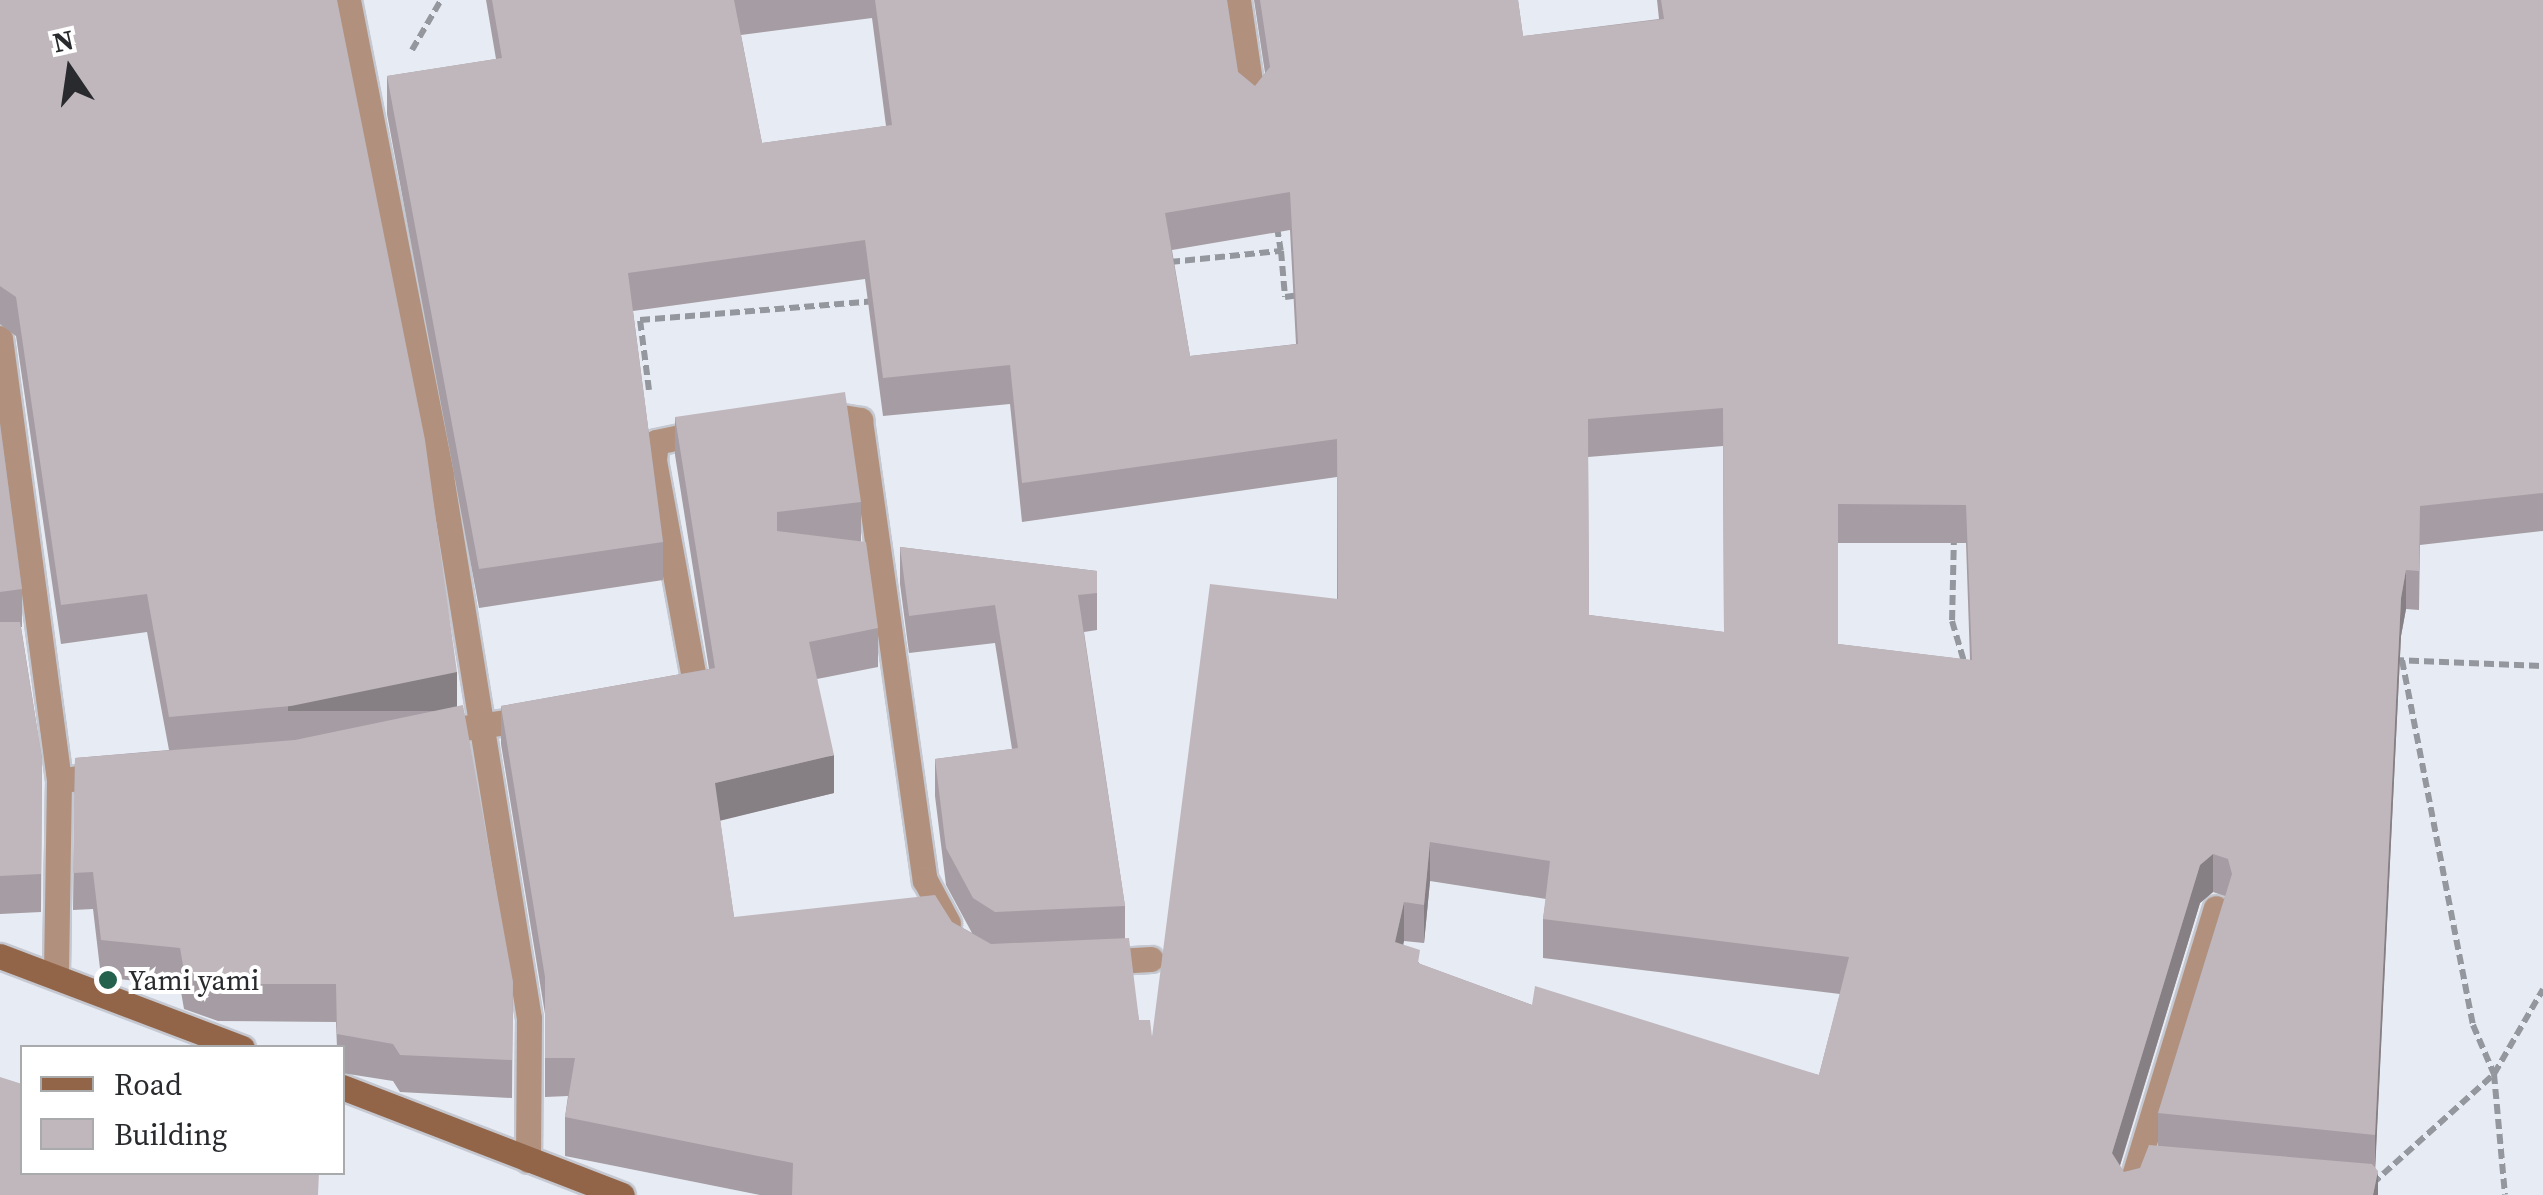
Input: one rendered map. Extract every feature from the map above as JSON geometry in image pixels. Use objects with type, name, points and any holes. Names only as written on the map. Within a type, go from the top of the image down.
[{"type":"main road","points":[[0,956],[56,974],[234,1045]]},
{"type":"main road","points":[[345,1088],[622,1195]]},
{"type":"street","points":[[348,0],[530,1018],[528,1160]]},
{"type":"street","points":[[1238,0],[1254,108]]},
{"type":"street","points":[[0,338],[45,641],[59,781],[56,974]]},
{"type":"street","points":[[786,416],[842,410],[860,420],[926,880],[961,947]]},
{"type":"street","points":[[666,706],[693,702],[702,690],[656,442],[730,426]]},
{"type":"street","points":[[15,644],[45,641]]},
{"type":"street","points":[[404,738],[479,723],[572,714]]},
{"type":"street","points":[[59,781],[137,769]]},
{"type":"street","points":[[2128,1195],[2216,908]]},
{"type":"street","points":[[1065,962],[1151,959]]},
{"type":"street","points":[[2138,1166],[2176,1170]]},
{"type":"path","points":[[367,97],[413,49],[440,0]]},
{"type":"path","points":[[1274,215],[1285,296],[1324,294]]},
{"type":"path","points":[[1160,262],[1281,251]]},
{"type":"path","points":[[656,442],[640,320],[897,298]]},
{"type":"path","points":[[1954,530],[1952,620],[1974,674]]},
{"type":"path","points":[[2386,660],[2543,666]]},
{"type":"path","points":[[2402,660],[2473,1025],[2494,1074],[2505,1195]]},
{"type":"path","points":[[2367,1188],[2494,1074],[2543,989]]},
{"type":"building","points":[[0,0],[337,0],[425,440],[457,672],[291,706],[169,717],[147,594],[61,605],[16,297],[0,286]]},
{"type":"building","points":[[492,0],[734,0],[762,143],[892,125],[875,0],[1227,0],[1238,72],[1255,86],[1270,67],[1260,0],[1518,0],[1523,36],[1664,19],[1661,0],[2543,0],[2543,493],[2420,506],[2419,571],[2406,570],[2401,598],[2375,1135],[2158,1113],[2232,874],[2228,859],[2213,854],[2200,865],[2112,1153],[2124,1172],[2140,1168],[2149,1145],[2372,1164],[2378,1171],[2373,1195],[792,1195],[793,1163],[565,1117],[575,1058],[545,1058],[545,977],[501,706],[715,668],[675,417],[845,392],[861,502],[777,512],[777,531],[866,542],[878,628],[809,642],[834,755],[715,783],[734,917],[935,895],[952,922],[991,944],[1129,938],[1139,1020],[1150,1020],[1152,1037],[1210,584],[1338,599],[1337,439],[1022,483],[1010,365],[883,378],[865,240],[628,273],[663,542],[479,569],[387,76],[502,58]],"holes":[[[1290,192],[1298,344],[1190,356],[1165,213]],[[1723,408],[1724,632],[1589,615],[1588,419]],[[1838,504],[1966,505],[1972,660],[1838,644]],[[1430,842],[1550,861],[1543,919],[1849,957],[1819,1075],[1535,986],[1532,1005],[1418,963],[1420,950],[1395,942],[1404,902],[1424,905]]]},
{"type":"building","points":[[0,423],[22,589],[0,592]]},
{"type":"building","points":[[900,547],[1097,571],[1097,593],[1078,595],[1125,906],[995,912],[973,898],[946,848],[935,759],[1018,748],[995,605],[909,616]]},
{"type":"building","points":[[0,622],[20,622],[42,759],[41,874],[0,876]]},
{"type":"building","points":[[463,705],[513,982],[512,1060],[400,1055],[393,1044],[337,1034],[336,984],[218,984],[184,971],[180,948],[101,940],[93,872],[73,873],[75,758],[295,740]]},
{"type":"building","points":[[0,1077],[20,1083],[20,1175],[319,1175],[318,1195],[0,1195]]},
{"type":"place","name":"Yami yami","points":[[108,980]]}]
